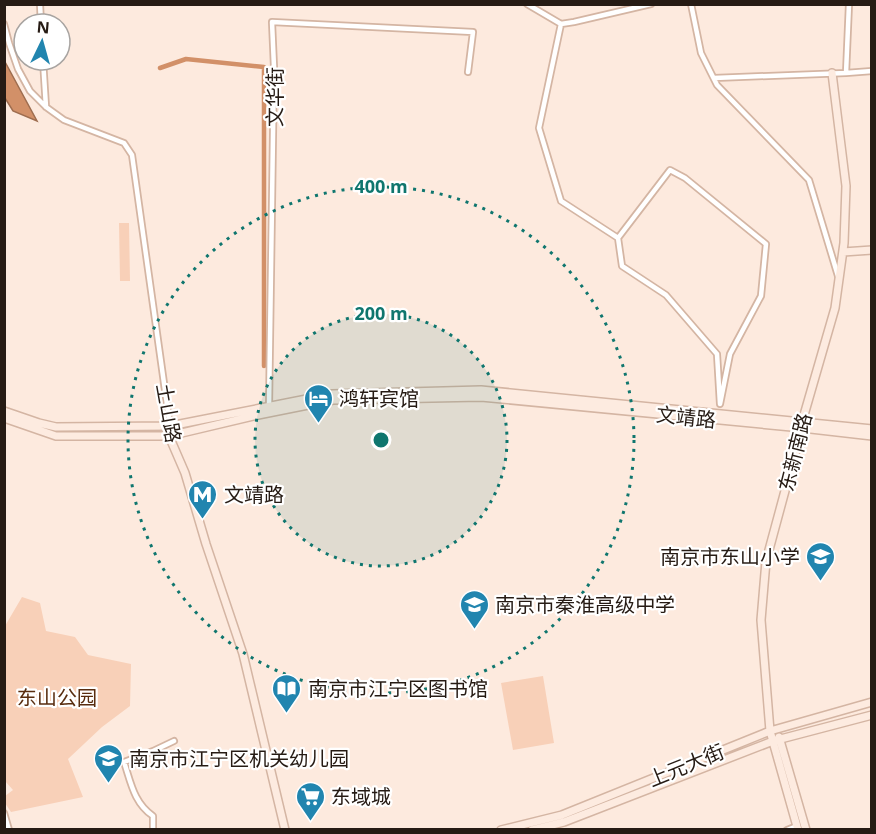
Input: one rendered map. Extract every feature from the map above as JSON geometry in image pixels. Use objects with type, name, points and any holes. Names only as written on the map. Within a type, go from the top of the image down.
[{"type":"main road","name":"东新南路","points":[[806,830],[773,730],[761,621],[766,561],[835,308],[843,252],[846,186],[832,73]]},
{"type":"main road","points":[[843,252],[872,250]]},
{"type":"main road","name":"文靖路","points":[[4,411],[56,427],[170,426],[333,400],[481,397],[872,429]]},
{"type":"main road","name":"文靖路","points":[[4,418],[56,436],[169,436],[269,409]]},
{"type":"main road","name":"文靖路","points":[[802,425],[872,436]]},
{"type":"main road","name":"土山路","points":[[169,436],[184,473],[243,654],[285,830]]},
{"type":"main road","name":"上元大街","points":[[501,830],[564,822],[773,730],[872,702]]},
{"type":"main road","name":"上元大街","points":[[531,830],[564,822],[776,740],[872,715]]},
{"type":"main road","name":"东新南路","points":[[776,740],[798,828]]},
{"type":"street","points":[[527,4],[561,24],[651,4]]},
{"type":"street","points":[[691,4],[701,53],[717,85],[809,180],[839,280]]},
{"type":"street","points":[[846,73],[849,4]]},
{"type":"street","name":"文华街","points":[[269,409],[274,101],[272,22],[473,32],[468,72]]},
{"type":"street","name":"土山路","points":[[4,24],[18,69],[30,91],[64,120],[124,143],[132,154],[170,426],[169,436]]},
{"type":"street","points":[[561,24],[539,128],[561,201],[618,238],[622,266],[666,295],[717,354],[720,404],[730,354],[761,296],[766,244],[685,178],[670,170],[618,238]]},
{"type":"street","points":[[714,78],[872,71]]},
{"type":"street","points":[[44,72],[46,107]]},
{"type":"street","points":[[153,830],[153,816],[143,810],[135,797],[124,762],[174,741]]},
{"type":"street","points":[[4,813],[9,830]]},
{"type":"street","points":[[787,830],[798,828]]},
{"type":"green space","points":[[119,223],[129,223],[130,281],[120,281]]},
{"type":"green space","name":"东山公园","points":[[22,597],[40,603],[46,631],[75,637],[88,655],[131,664],[130,706],[102,727],[68,759],[83,797],[11,812],[5,803],[5,796],[13,790],[5,781],[5,626]]},
{"type":"green space","points":[[543,676],[554,743],[513,750],[501,683]]},
{"type":"shaded area","points":[[4,60],[37,121],[13,111],[5,98]]},
{"type":"waterway","points":[[160,68],[186,59],[264,67],[264,366]]},
{"type":"place","name":"鸿轩宾馆","points":[[318,424]]},
{"type":"place","name":"文靖路","points":[[203,520]]},
{"type":"place","name":"南京市东山小学","points":[[821,582]]},
{"type":"place","name":"南京市秦淮高级中学","points":[[474,630]]},
{"type":"place","name":"南京市江宁区图书馆","points":[[287,714]]},
{"type":"place","name":"南京市江宁区机关幼儿园","points":[[108,784]]},
{"type":"place","name":"东域城","points":[[310,822]]}]
